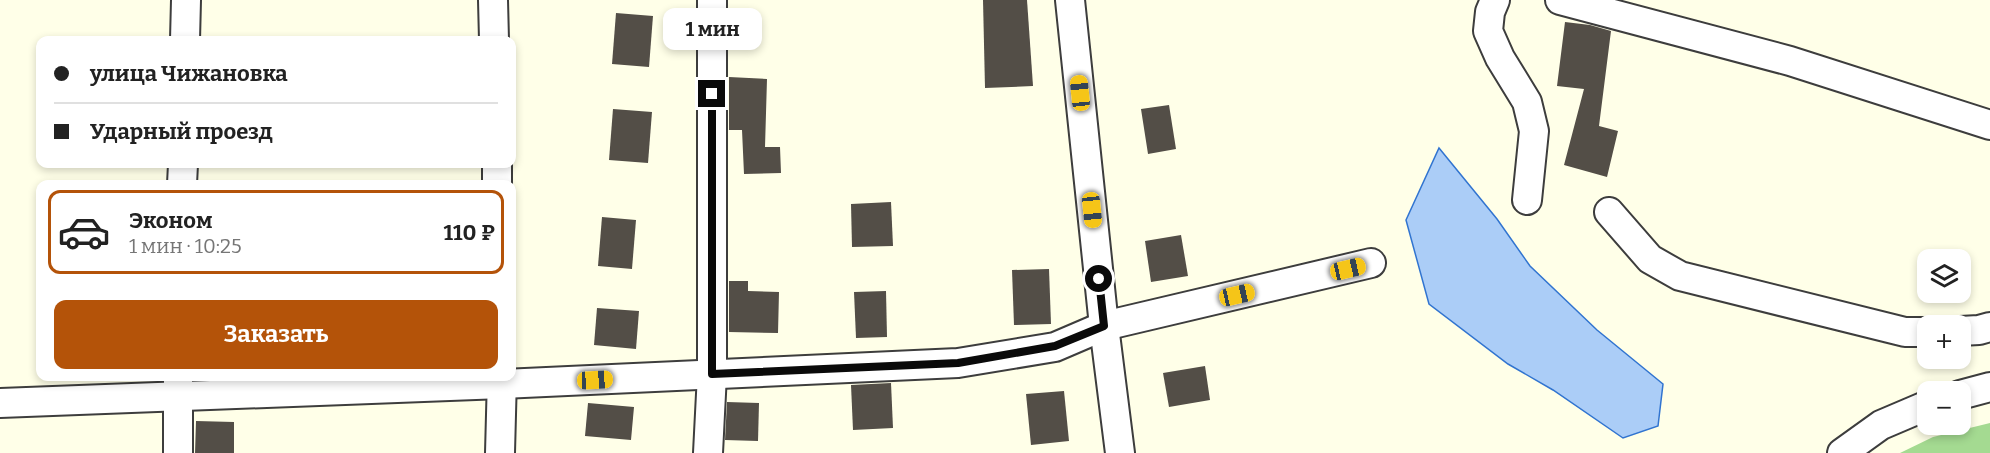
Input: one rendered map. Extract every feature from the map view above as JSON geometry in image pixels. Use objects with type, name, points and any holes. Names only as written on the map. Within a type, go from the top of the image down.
[{"type":"street","points":[[185,36],[186,0]]},
{"type":"street","points":[[493,0],[494,36]]},
{"type":"street","points":[[708,453],[712,374],[712,0]]},
{"type":"street","points":[[1070,0],[1104,326],[1120,453]]},
{"type":"street","points":[[1495,0],[1490,12],[1488,31],[1500,58],[1527,102],[1534,131],[1527,200]]},
{"type":"street","points":[[1560,0],[1790,61],[1990,125]]},
{"type":"street","points":[[1609,212],[1650,259],[1680,276],[1905,332],[1917,332]]},
{"type":"street","points":[[516,380],[958,363],[1055,346],[1104,326],[1371,264]]},
{"type":"street","points":[[1971,330],[1990,327]]},
{"type":"street","points":[[0,403],[178,386],[448,381]]},
{"type":"street","points":[[500,453],[502,381]]},
{"type":"street","points":[[178,386],[178,453]]},
{"type":"street","points":[[1971,392],[1990,387]]},
{"type":"street","points":[[1842,453],[1881,425],[1917,410]]},
{"type":"green space","points":[[1990,423],[1990,453],[1900,453],[1933,437],[1971,435],[1971,428]]},
{"type":"water","points":[[1439,148],[1497,219],[1530,266],[1597,330],[1663,384],[1658,426],[1623,438],[1553,390],[1508,364],[1429,304],[1406,220]]},
{"type":"building","points":[[983,0],[1027,0],[1033,86],[985,88]]},
{"type":"building","points":[[616,13],[653,16],[649,67],[612,64]]},
{"type":"building","points":[[1565,22],[1590,25],[1611,31],[1599,126],[1618,131],[1607,177],[1564,165],[1584,89],[1557,86]]},
{"type":"building","points":[[729,77],[767,79],[765,147],[780,147],[781,173],[744,174],[742,130],[729,130]]},
{"type":"building","points":[[1169,105],[1176,149],[1148,154],[1141,109]]},
{"type":"building","points":[[613,109],[652,112],[648,163],[609,160]]},
{"type":"building","points":[[891,202],[893,246],[852,247],[851,204]]},
{"type":"building","points":[[602,217],[636,220],[632,269],[598,266]]},
{"type":"building","points":[[1181,235],[1188,276],[1151,282],[1145,241]]},
{"type":"building","points":[[1049,269],[1051,324],[1014,325],[1012,270]]},
{"type":"building","points":[[729,281],[748,281],[748,291],[779,292],[778,333],[729,332]]},
{"type":"building","points":[[886,291],[887,337],[856,338],[854,292]]},
{"type":"building","points":[[597,308],[639,311],[636,349],[594,345]]},
{"type":"building","points":[[1205,366],[1210,400],[1169,407],[1163,373]]},
{"type":"building","points":[[891,383],[893,428],[853,430],[851,385]]},
{"type":"building","points":[[1064,391],[1069,441],[1031,445],[1026,394]]},
{"type":"building","points":[[727,402],[759,403],[758,441],[725,440]]},
{"type":"building","points":[[588,403],[634,407],[631,440],[585,436]]},
{"type":"building","points":[[196,421],[234,422],[234,453],[195,453]]},
{"type":"route","points":[[712,94],[712,374],[958,363],[1055,346],[1104,326],[1099,279]]}]
